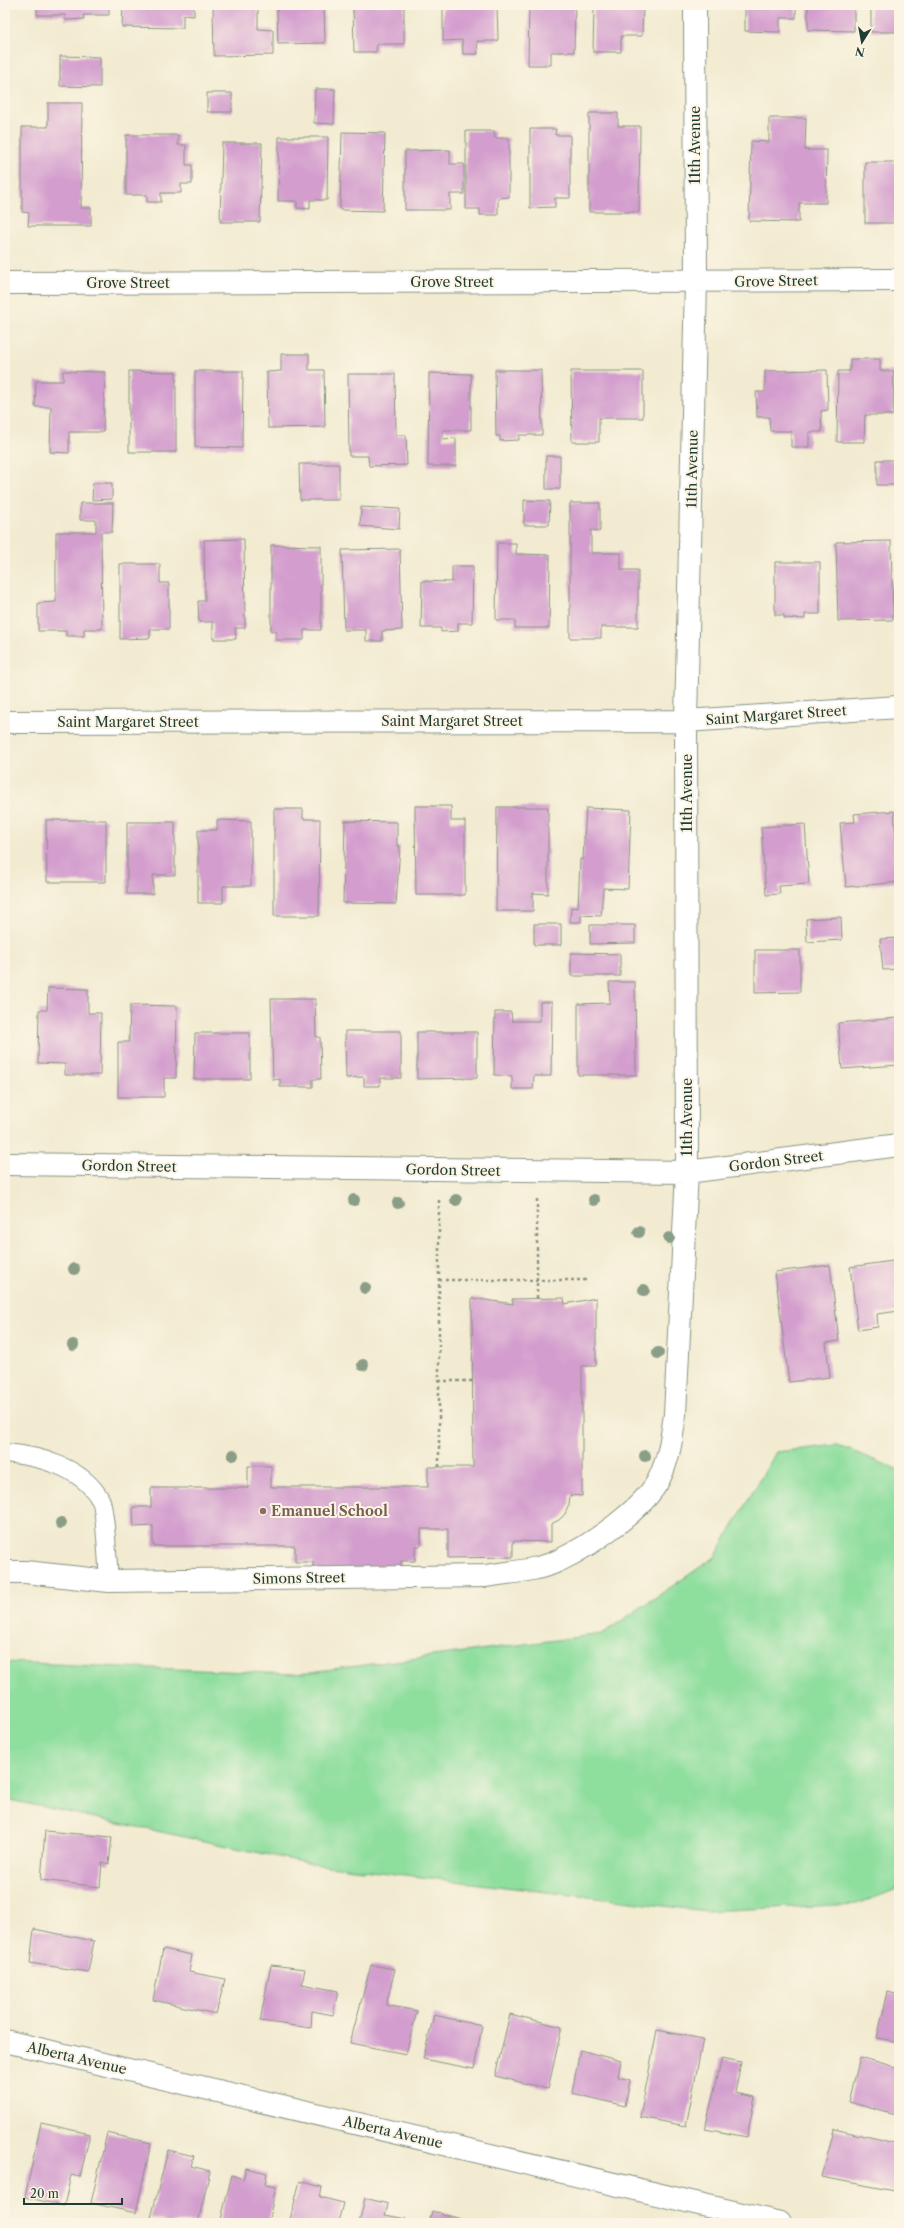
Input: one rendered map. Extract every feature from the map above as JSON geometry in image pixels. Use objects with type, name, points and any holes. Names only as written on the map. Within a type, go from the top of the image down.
[{"type":"street","name":"11th Avenue","points":[[586,1544],[614,1526],[638,1506],[659,1480],[670,1449],[675,1414],[687,1172],[686,721],[696,282],[695,5]]},
{"type":"street","name":"Grove Street","points":[[5,283],[696,282],[899,280]]},
{"type":"street","name":"Saint Margaret Street","points":[[5,722],[686,721],[899,707]]},
{"type":"street","name":"Gordon Street","points":[[5,1164],[687,1172],[899,1145]]},
{"type":"street","name":"Simons Street","points":[[5,1572],[25,1572],[109,1581],[486,1576],[529,1570],[560,1560],[586,1544]]},
{"type":"street","name":"Alberta Avenue","points":[[5,2041],[780,2223]]},
{"type":"lane","points":[[5,1453],[32,1456],[78,1474],[101,1500],[109,1581]]},
{"type":"path","points":[[439,1170],[439,1467]]},
{"type":"path","points":[[537,1171],[537,1298]]},
{"type":"path","points":[[439,1280],[589,1280]]},
{"type":"path","points":[[439,1381],[473,1381]]},
{"type":"green space","points":[[837,1445],[899,1470],[899,1888],[859,1904],[706,1911],[312,1864],[5,1799],[5,1662],[295,1674],[602,1634],[715,1557],[776,1452]]},
{"type":"building","points":[[37,5],[109,5],[109,15],[83,15],[84,19],[65,20],[65,15],[37,15]]},
{"type":"building","points":[[123,5],[194,5],[194,16],[183,15],[183,28],[122,27]]},
{"type":"building","points":[[213,5],[258,5],[258,29],[273,30],[273,55],[214,56]]},
{"type":"building","points":[[277,5],[324,5],[325,43],[278,44]]},
{"type":"building","points":[[353,5],[404,5],[404,44],[377,44],[376,52],[354,52]]},
{"type":"building","points":[[443,5],[497,5],[498,41],[477,41],[478,54],[463,54],[462,40],[443,41]]},
{"type":"building","points":[[529,5],[575,5],[574,52],[551,52],[551,65],[528,65]]},
{"type":"building","points":[[594,5],[643,5],[642,36],[621,36],[621,52],[593,52]]},
{"type":"building","points":[[745,5],[796,5],[796,18],[780,18],[780,32],[745,31]]},
{"type":"building","points":[[808,5],[854,5],[854,31],[808,30]]},
{"type":"building","points":[[871,5],[899,5],[899,32],[871,32]]},
{"type":"building","points":[[60,56],[100,57],[100,87],[60,86]]},
{"type":"building","points":[[315,89],[335,89],[334,124],[314,123]]},
{"type":"building","points":[[207,93],[232,93],[232,112],[207,112]]},
{"type":"building","points":[[48,103],[82,103],[81,208],[91,208],[91,226],[28,226],[29,213],[22,212],[22,127],[48,127]]},
{"type":"building","points":[[589,113],[618,113],[618,126],[640,126],[639,212],[589,212]]},
{"type":"building","points":[[769,118],[806,118],[805,150],[827,150],[826,203],[799,203],[799,222],[749,221],[751,141],[769,142]]},
{"type":"building","points":[[530,129],[556,129],[555,135],[570,135],[570,198],[555,198],[555,207],[530,208]]},
{"type":"building","points":[[466,131],[494,131],[495,138],[509,138],[509,197],[498,198],[498,215],[480,215],[480,209],[466,209]]},
{"type":"building","points":[[342,132],[385,133],[383,211],[340,210]]},
{"type":"building","points":[[126,135],[178,135],[178,145],[186,145],[186,165],[192,165],[192,184],[181,184],[181,193],[161,193],[161,202],[147,202],[147,195],[126,195]]},
{"type":"building","points":[[279,137],[328,137],[327,200],[310,200],[310,209],[297,208],[297,201],[278,201]]},
{"type":"building","points":[[222,143],[262,143],[260,222],[220,222]]},
{"type":"building","points":[[450,150],[450,164],[464,164],[464,194],[450,194],[450,210],[405,210],[405,151]]},
{"type":"building","points":[[865,162],[899,162],[899,223],[865,223]]},
{"type":"building","points":[[281,354],[309,354],[309,370],[324,370],[325,427],[268,428],[267,372],[281,371]]},
{"type":"building","points":[[850,359],[880,359],[880,371],[894,371],[893,415],[865,415],[864,442],[837,442],[838,371],[850,371]]},
{"type":"building","points":[[495,370],[541,370],[542,435],[519,435],[519,440],[500,441],[500,436],[496,436]]},
{"type":"building","points":[[827,370],[828,410],[821,411],[822,432],[809,432],[809,447],[791,447],[791,431],[770,431],[769,417],[757,417],[756,392],[765,392],[765,371]]},
{"type":"building","points":[[63,371],[105,372],[103,432],[69,432],[69,453],[50,452],[51,407],[35,407],[36,381],[63,381]]},
{"type":"building","points":[[129,371],[176,372],[176,452],[129,452]]},
{"type":"building","points":[[195,371],[243,371],[242,448],[195,447]]},
{"type":"building","points":[[571,371],[643,371],[643,418],[599,418],[599,442],[572,442]]},
{"type":"building","points":[[429,373],[471,374],[471,430],[443,430],[443,439],[456,438],[456,466],[428,466]]},
{"type":"building","points":[[348,374],[395,374],[396,435],[406,435],[407,465],[369,466],[368,456],[349,456]]},
{"type":"building","points":[[546,456],[560,456],[560,489],[546,489]]},
{"type":"building","points":[[877,460],[899,460],[899,485],[877,485]]},
{"type":"building","points":[[299,464],[339,464],[339,500],[300,500]]},
{"type":"building","points":[[93,483],[112,483],[112,499],[92,500]]},
{"type":"building","points":[[524,500],[550,501],[549,525],[524,525]]},
{"type":"building","points":[[80,503],[113,503],[112,532],[101,532],[102,629],[84,629],[84,636],[66,636],[66,631],[38,631],[38,603],[56,602],[56,532],[96,532],[96,520],[80,520]]},
{"type":"building","points":[[570,503],[600,503],[600,531],[591,530],[591,553],[621,553],[621,570],[638,570],[638,627],[601,627],[601,638],[570,638]]},
{"type":"building","points":[[361,507],[400,509],[399,529],[360,526]]},
{"type":"building","points":[[244,539],[245,628],[235,628],[236,639],[213,639],[213,622],[199,622],[198,601],[205,601],[204,540]]},
{"type":"building","points":[[891,541],[893,620],[838,621],[836,542]]},
{"type":"building","points":[[497,543],[516,543],[516,554],[550,555],[549,628],[515,628],[515,620],[496,620]]},
{"type":"building","points":[[271,545],[321,546],[321,630],[304,630],[304,640],[276,640],[276,631],[271,631]]},
{"type":"building","points":[[400,549],[402,630],[382,631],[382,641],[366,641],[366,630],[344,630],[342,550]]},
{"type":"building","points":[[775,562],[820,562],[820,614],[805,614],[805,619],[784,618],[784,615],[775,615]]},
{"type":"building","points":[[120,564],[160,564],[160,583],[169,583],[169,629],[150,629],[150,638],[120,639]]},
{"type":"building","points":[[452,566],[473,566],[472,623],[458,623],[458,631],[441,632],[441,628],[421,628],[422,581],[452,582]]},
{"type":"building","points":[[415,806],[451,806],[451,821],[465,821],[465,895],[416,895]]},
{"type":"building","points":[[497,807],[548,807],[548,894],[533,893],[533,911],[496,911]]},
{"type":"building","points":[[586,808],[631,810],[628,889],[603,888],[601,916],[581,915],[581,922],[570,922],[571,907],[578,908],[580,859],[583,859]]},
{"type":"building","points":[[274,809],[303,809],[303,819],[320,819],[319,916],[274,916]]},
{"type":"building","points":[[894,811],[899,882],[846,887],[840,823],[855,822],[854,814]]},
{"type":"building","points":[[46,820],[106,820],[106,882],[47,882]]},
{"type":"building","points":[[217,820],[251,821],[251,886],[223,886],[223,903],[198,903],[198,830],[217,830]]},
{"type":"building","points":[[345,821],[397,822],[397,846],[400,846],[396,904],[343,903]]},
{"type":"building","points":[[127,822],[175,822],[175,875],[153,875],[153,894],[127,894]]},
{"type":"building","points":[[805,824],[809,884],[779,886],[780,894],[766,895],[761,827]]},
{"type":"building","points":[[841,917],[842,940],[807,942],[806,919]]},
{"type":"building","points":[[534,924],[561,924],[561,945],[534,945]]},
{"type":"building","points":[[590,925],[635,925],[635,943],[590,944]]},
{"type":"building","points":[[899,938],[899,969],[883,970],[880,939]]},
{"type":"building","points":[[755,950],[800,950],[800,992],[755,993]]},
{"type":"building","points":[[571,953],[620,954],[620,976],[571,976]]},
{"type":"building","points":[[609,982],[635,982],[636,1075],[578,1075],[578,1004],[610,1003]]},
{"type":"building","points":[[48,988],[88,989],[88,1013],[101,1013],[100,1075],[65,1075],[65,1064],[38,1063],[39,1010],[47,1010]]},
{"type":"building","points":[[271,999],[315,999],[316,1037],[320,1037],[321,1079],[313,1079],[313,1087],[280,1087],[280,1079],[273,1080]]},
{"type":"building","points":[[540,1002],[552,1002],[551,1076],[534,1076],[533,1089],[512,1089],[512,1076],[494,1075],[495,1012],[511,1012],[512,1021],[540,1021]]},
{"type":"building","points":[[130,1005],[177,1006],[176,1078],[164,1078],[164,1097],[118,1097],[118,1042],[129,1042]]},
{"type":"building","points":[[898,1018],[899,1065],[842,1069],[838,1023]]},
{"type":"building","points":[[345,1031],[401,1031],[401,1078],[380,1078],[380,1086],[364,1086],[364,1077],[346,1078]]},
{"type":"building","points":[[417,1032],[477,1032],[477,1078],[417,1079]]},
{"type":"building","points":[[195,1033],[250,1033],[250,1079],[194,1079]]},
{"type":"building","points":[[899,1260],[899,1311],[877,1314],[878,1327],[858,1330],[850,1267]]},
{"type":"building","points":[[830,1265],[839,1341],[826,1343],[830,1377],[789,1382],[775,1272]]},
{"type":"building","points":[[472,1298],[513,1304],[512,1299],[564,1298],[565,1304],[596,1298],[596,1366],[582,1366],[582,1496],[570,1495],[569,1505],[565,1514],[559,1520],[551,1524],[551,1542],[513,1541],[513,1557],[448,1558],[448,1529],[421,1529],[421,1546],[415,1546],[415,1561],[401,1561],[401,1571],[313,1571],[313,1562],[295,1562],[295,1546],[153,1546],[153,1526],[134,1527],[133,1507],[151,1507],[151,1488],[248,1488],[248,1466],[271,1466],[271,1487],[428,1487],[428,1467],[473,1467]]},
{"type":"building","points":[[45,1831],[112,1837],[109,1864],[102,1862],[100,1887],[41,1880]]},
{"type":"building","points":[[34,1929],[94,1941],[88,1972],[30,1963]]},
{"type":"building","points":[[163,1949],[192,1955],[189,1972],[225,1979],[216,2014],[153,2000]]},
{"type":"building","points":[[271,1965],[305,1969],[302,1984],[338,1991],[333,2015],[312,2011],[311,2028],[260,2021]]},
{"type":"building","points":[[371,1965],[395,1969],[386,2005],[417,2011],[406,2054],[350,2043]]},
{"type":"building","points":[[888,1992],[899,1995],[899,2042],[877,2038]]},
{"type":"building","points":[[510,2014],[562,2027],[548,2089],[495,2076]]},
{"type":"building","points":[[434,2015],[482,2026],[474,2069],[423,2059]]},
{"type":"building","points":[[657,2030],[703,2039],[686,2126],[640,2117]]},
{"type":"building","points":[[580,2050],[621,2061],[618,2077],[630,2080],[625,2106],[572,2093]]},
{"type":"building","points":[[860,2057],[899,2068],[899,2116],[849,2102]]},
{"type":"building","points":[[722,2058],[741,2062],[735,2093],[755,2097],[747,2137],[705,2129]]},
{"type":"building","points":[[41,2123],[90,2134],[80,2177],[71,2175],[64,2206],[25,2197]]},
{"type":"building","points":[[834,2129],[899,2144],[899,2192],[822,2177]]},
{"type":"building","points":[[107,2133],[151,2143],[136,2213],[91,2203]]},
{"type":"building","points":[[168,2150],[194,2156],[191,2166],[210,2171],[198,2223],[166,2223],[166,2221],[151,2218]]},
{"type":"building","points":[[246,2168],[267,2173],[265,2185],[276,2187],[268,2223],[220,2223],[232,2175],[243,2179]]},
{"type":"building","points":[[300,2181],[322,2187],[320,2197],[343,2203],[338,2223],[289,2223]]},
{"type":"building","points":[[365,2198],[388,2204],[385,2215],[406,2219],[405,2223],[359,2223]]},
{"type":"building","points":[[432,2211],[461,2219],[460,2223],[429,2223]]},
{"type":"place","name":"Emanuel School","points":[[263,1511]]}]
